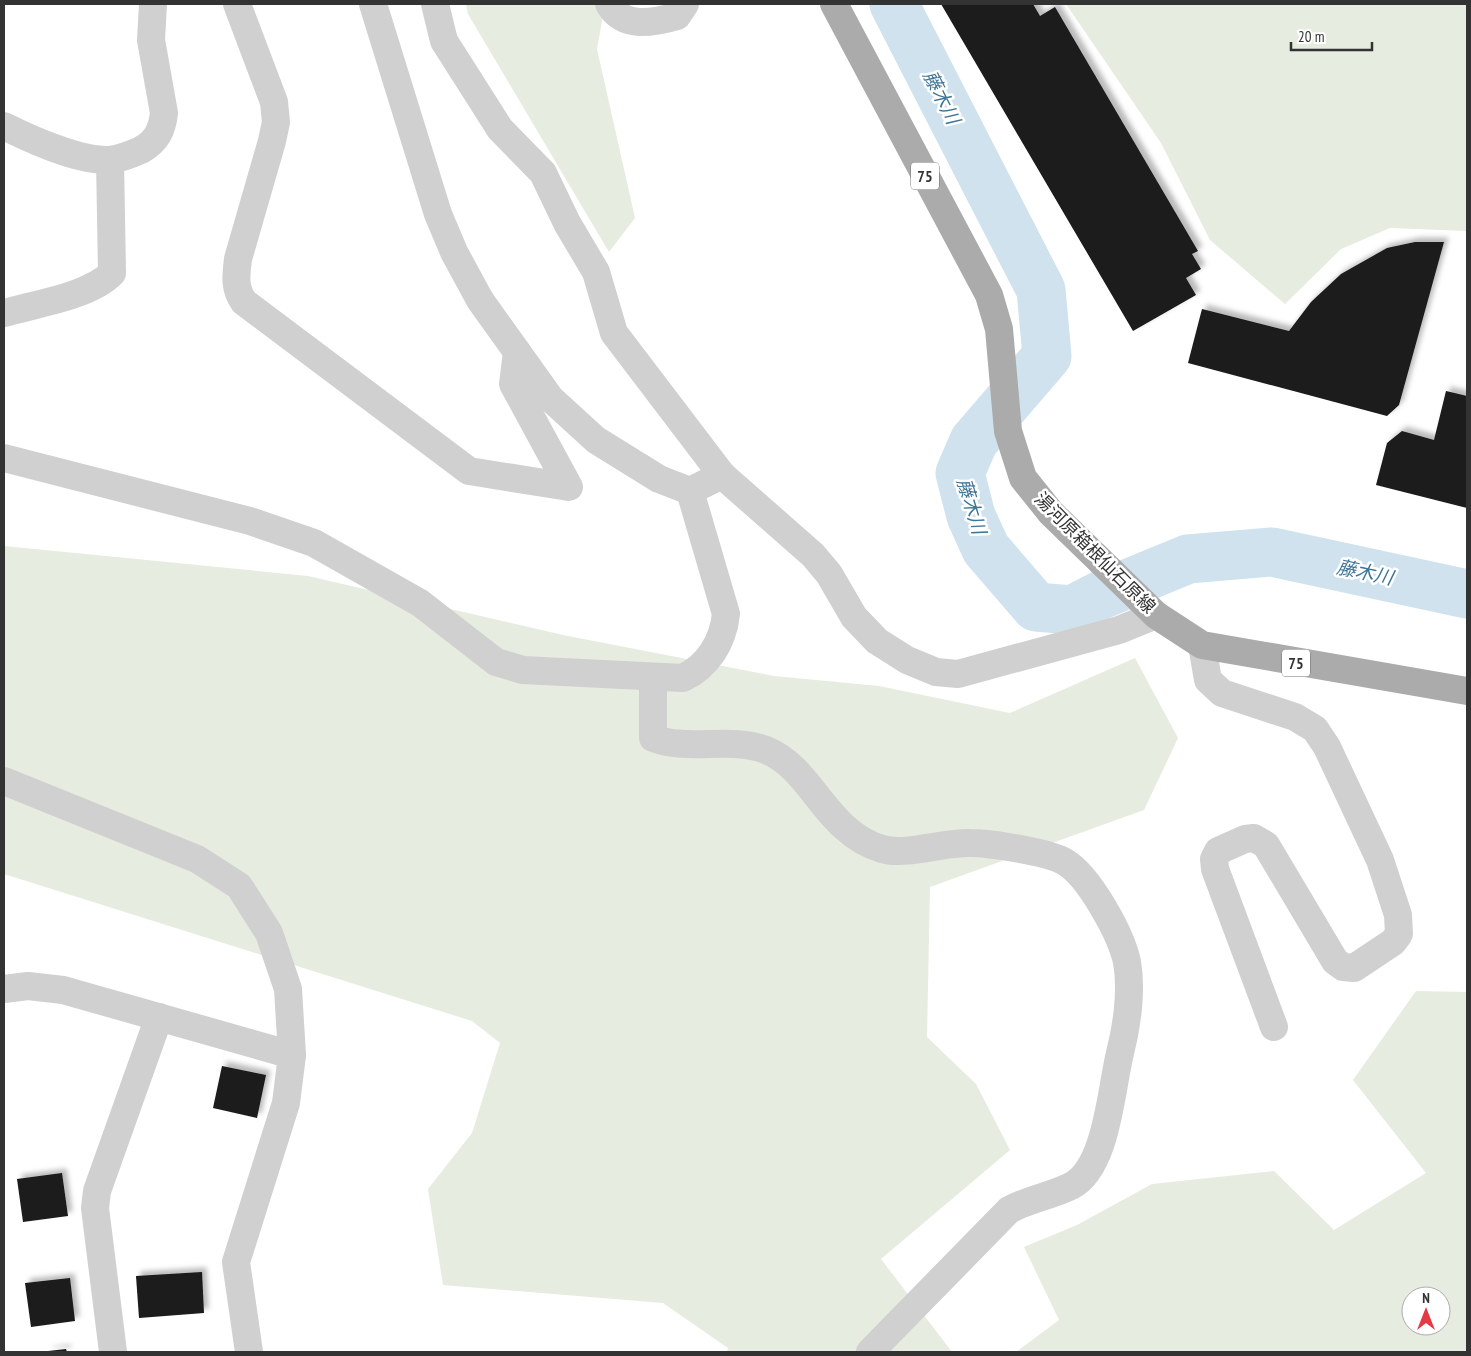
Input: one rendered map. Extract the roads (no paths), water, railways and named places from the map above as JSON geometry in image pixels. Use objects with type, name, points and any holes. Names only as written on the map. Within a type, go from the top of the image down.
[{"type":"main road","name":"湯河原箱根仙石原線","points":[[834,4],[989,296],[999,329],[1008,431],[1023,478],[1051,513],[1148,607],[1202,645],[1467,691]]},
{"type":"street","points":[[4,126],[28,138],[90,159],[110,160],[134,153],[149,146],[158,137],[163,125],[161,94],[150,40],[154,4]]},
{"type":"street","points":[[238,4],[274,102],[276,122],[238,259],[235,279],[238,293],[244,302],[469,471],[569,487],[512,384],[517,352]]},
{"type":"street","points":[[372,4],[438,214],[454,252],[480,300],[550,398],[596,440],[659,479],[690,491],[722,475]]},
{"type":"street","points":[[435,4],[444,41],[500,129],[543,173],[596,272],[614,333],[722,475],[813,555],[829,574],[854,617],[877,641],[906,660],[936,672],[958,674],[1119,630],[1148,607]]},
{"type":"street","points":[[608,4],[613,12],[631,22],[659,21],[677,16],[685,4]]},
{"type":"street","points":[[4,313],[84,290],[104,281],[112,273],[110,160]]},
{"type":"street","points":[[4,458],[250,521],[314,543],[420,603],[496,662],[523,670],[653,677],[683,678],[695,672],[715,649],[724,632],[726,614],[722,595],[690,491]]},
{"type":"street","points":[[1202,645],[1208,680],[1222,693],[1295,717],[1315,729],[1327,747],[1380,860],[1398,915],[1399,934],[1393,942],[1354,968],[1343,967],[1335,961],[1266,845],[1254,838],[1246,839],[1218,851],[1214,858],[1215,869],[1274,1027]]},
{"type":"street","points":[[653,677],[653,738],[666,743],[746,745],[766,750],[788,762],[835,820],[859,839],[884,850],[905,850],[947,843],[1000,845],[1065,861],[1094,891],[1127,962],[1129,1022],[1115,1074],[1110,1108],[1092,1166],[1072,1186],[1025,1201],[1009,1210],[870,1352]]},
{"type":"street","points":[[4,781],[197,858],[240,886],[269,933],[288,988],[292,1055],[286,1103],[236,1262],[249,1352]]},
{"type":"street","points":[[4,988],[28,986],[63,990],[292,1055]]},
{"type":"street","points":[[113,1352],[95,1208],[97,1191],[159,1017]]},
{"type":"waterway","name":"藤木川","points":[[894,4],[1041,290],[1047,356],[974,441],[960,473],[971,516],[986,549],[1036,607],[1072,610],[1103,594],[1188,559],[1272,552],[1467,594]]}]
